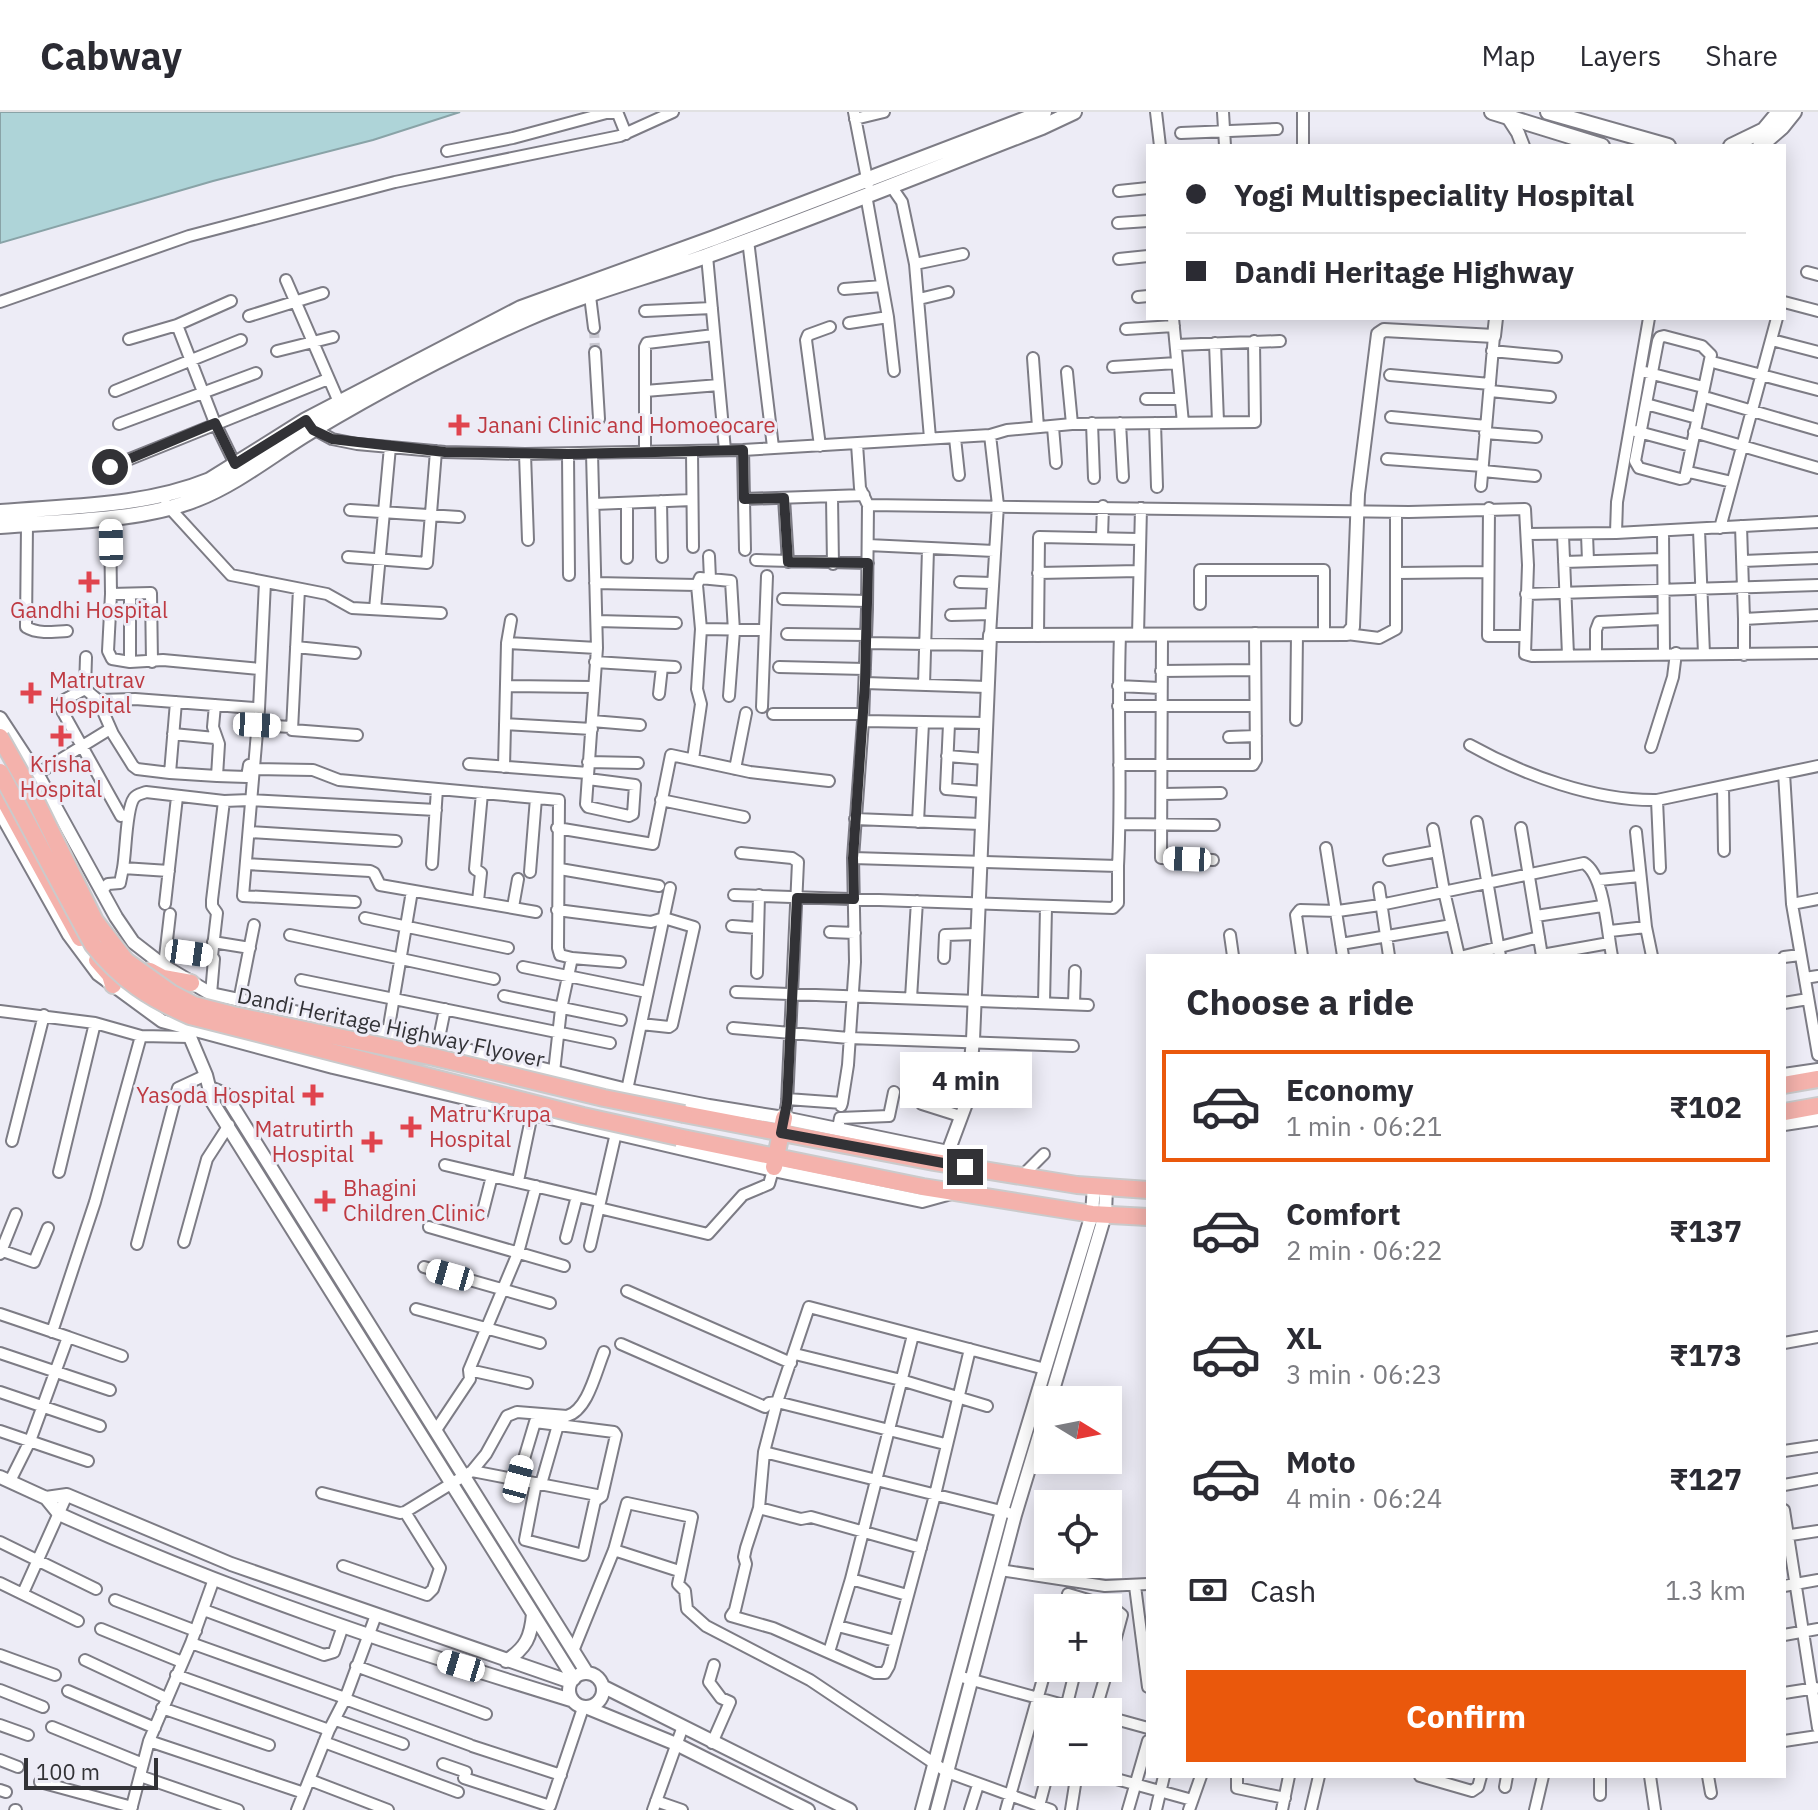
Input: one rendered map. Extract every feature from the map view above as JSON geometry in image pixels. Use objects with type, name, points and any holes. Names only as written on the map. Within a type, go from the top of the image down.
[{"type":"highway","name":"Dandi Heritage Highway Flyover","points":[[0,737],[95,921],[126,961],[171,993],[194,1005],[684,1114],[782,1126],[1017,1176],[1146,1190]]},
{"type":"highway","points":[[13,760],[34,779],[117,940],[157,969],[163,978],[191,983]]},
{"type":"highway","name":"Dandi Heritage Highway Flyover","points":[[0,772],[93,945],[111,968],[152,1000],[190,1016],[583,1116],[703,1142],[774,1164],[1098,1215],[1146,1217]]},
{"type":"highway","points":[[0,792],[85,945],[111,979]]},
{"type":"highway","points":[[1786,1085],[1818,1079]]},
{"type":"highway","points":[[1786,1112],[1818,1106]]},
{"type":"highway","points":[[774,1164],[782,1126]]},
{"type":"highway","points":[[703,1142],[719,1157]]},
{"type":"main road","points":[[0,512],[195,500],[217,490],[339,402],[521,308],[707,256],[1044,112]]},
{"type":"main road","points":[[0,526],[110,517],[164,501],[210,480],[310,425],[589,288],[868,189],[891,186],[1074,112]]},
{"type":"main road","points":[[1492,112],[1508,114],[1575,142]]},
{"type":"main road","points":[[1548,112],[1574,116],[1661,144]]},
{"type":"main road","points":[[1735,144],[1764,130],[1779,112]]},
{"type":"main road","points":[[1762,144],[1794,112]]},
{"type":"street","points":[[447,151],[513,138],[610,112],[618,114],[626,134]]},
{"type":"street","points":[[0,302],[206,231],[395,182],[626,134],[673,112]]},
{"type":"street","points":[[884,112],[854,116],[868,189],[894,371]]},
{"type":"street","points":[[1156,112],[1160,144]]},
{"type":"street","points":[[1223,112],[1225,144]]},
{"type":"street","points":[[1303,112],[1303,144]]},
{"type":"street","points":[[1508,114],[1522,144]]},
{"type":"street","points":[[1181,133],[1277,129]]},
{"type":"street","points":[[891,186],[902,202],[915,264],[930,438]]},
{"type":"street","points":[[1119,191],[1146,188]]},
{"type":"street","points":[[1118,223],[1146,221]]},
{"type":"street","points":[[748,240],[773,447]]},
{"type":"street","points":[[915,264],[963,254]]},
{"type":"street","points":[[707,256],[725,450]]},
{"type":"street","points":[[1119,259],[1146,256]]},
{"type":"street","points":[[286,280],[339,402]]},
{"type":"street","points":[[844,289],[882,286]]},
{"type":"street","points":[[589,288],[594,328]]},
{"type":"street","points":[[919,299],[948,292]]},
{"type":"street","points":[[249,316],[323,293]]},
{"type":"street","points":[[129,339],[177,325],[231,301]]},
{"type":"street","points":[[1786,303],[1818,311]]},
{"type":"street","points":[[645,311],[712,308]]},
{"type":"street","points":[[849,323],[888,317]]},
{"type":"street","points":[[1481,486],[1496,320]]},
{"type":"street","points":[[1616,533],[1617,502],[1635,431],[1646,404],[1660,337],[1702,346],[1711,355],[1685,478],[1636,466],[1635,431],[1640,371],[1649,320]]},
{"type":"street","points":[[1720,528],[1777,320]]},
{"type":"street","points":[[1126,329],[1174,322],[1183,423]]},
{"type":"street","points":[[177,325],[215,423],[235,464]]},
{"type":"street","points":[[820,446],[806,340],[808,335],[830,327]]},
{"type":"street","points":[[1347,634],[1353,627],[1357,511],[1380,331],[1494,336]]},
{"type":"street","points":[[645,451],[647,343],[714,335]]},
{"type":"street","points":[[277,351],[333,337]]},
{"type":"street","points":[[115,391],[241,340]]},
{"type":"street","points":[[1772,340],[1818,352]]},
{"type":"street","points":[[310,425],[332,439],[390,447],[568,454],[857,444],[990,435],[1092,423],[1255,422],[1254,341]]},
{"type":"street","points":[[1176,345],[1280,341]]},
{"type":"street","points":[[1215,343],[1218,422]]},
{"type":"street","points":[[1492,351],[1556,357]]},
{"type":"street","points":[[595,352],[599,419]]},
{"type":"street","points":[[1033,358],[1038,427]]},
{"type":"street","points":[[1113,367],[1177,363]]},
{"type":"street","points":[[1716,363],[1818,390]]},
{"type":"street","points":[[1640,371],[1703,387]]},
{"type":"street","points":[[1067,372],[1072,424]]},
{"type":"street","points":[[119,424],[256,373]]},
{"type":"street","points":[[1390,375],[1550,397]]},
{"type":"street","points":[[110,467],[328,379]]},
{"type":"street","points":[[645,391],[719,385]]},
{"type":"street","points":[[1708,398],[1818,430]]},
{"type":"street","points":[[1146,399],[1180,399]]},
{"type":"street","points":[[1646,404],[1697,418]]},
{"type":"street","points":[[1391,417],[1536,437]]},
{"type":"street","points":[[1092,423],[1094,478]]},
{"type":"street","points":[[1120,423],[1123,477]]},
{"type":"street","points":[[1155,423],[1157,487]]},
{"type":"street","points":[[1053,427],[1056,463]]},
{"type":"street","points":[[1635,431],[1691,446]]},
{"type":"street","points":[[1694,432],[1818,468]]},
{"type":"street","points":[[839,1123],[945,1153],[967,1101],[973,1040],[987,687],[998,505],[990,435]]},
{"type":"street","points":[[955,438],[959,475]]},
{"type":"street","points":[[839,1123],[848,1065],[853,995],[855,933],[851,863],[865,683],[868,545],[866,500],[860,488],[857,444]]},
{"type":"street","points":[[375,609],[390,447]]},
{"type":"street","points":[[743,450],[745,550]]},
{"type":"street","points":[[348,557],[427,563],[436,451]]},
{"type":"street","points":[[692,452],[693,547]]},
{"type":"street","points":[[469,764],[588,772],[635,785],[633,814],[629,816],[586,804],[588,772],[592,725],[593,687],[597,648],[592,453]]},
{"type":"street","points":[[525,454],[528,540]]},
{"type":"street","points":[[568,454],[569,575]]},
{"type":"street","points":[[1387,459],[1535,476]]},
{"type":"street","points":[[1693,473],[1732,482]]},
{"type":"street","points":[[832,497],[833,564]]},
{"type":"street","points":[[744,499],[832,497],[998,505],[1396,512],[1525,509],[1525,654],[1818,653]]},
{"type":"street","points":[[784,498],[788,562]]},
{"type":"street","points":[[594,504],[692,500]]},
{"type":"street","points":[[164,501],[231,575],[327,594],[352,608],[441,613]]},
{"type":"street","points":[[661,501],[662,557]]},
{"type":"street","points":[[627,503],[627,558]]},
{"type":"street","points":[[1102,537],[1103,506]]},
{"type":"street","points":[[1138,635],[1141,508]]},
{"type":"street","points":[[1489,508],[1488,636],[1524,636]]},
{"type":"street","points":[[350,510],[459,517]]},
{"type":"street","points":[[787,634],[926,645],[1038,636],[1324,633],[1379,638],[1396,629],[1396,512]]},
{"type":"street","points":[[110,517],[108,651],[112,659],[130,662],[163,660],[260,669]]},
{"type":"street","points":[[1527,534],[1699,530],[1818,522]]},
{"type":"street","points":[[27,524],[26,627],[49,633],[67,631]]},
{"type":"street","points":[[1741,526],[1744,655]]},
{"type":"street","points":[[1699,530],[1704,654]]},
{"type":"street","points":[[1651,747],[1673,677],[1663,619],[1663,531]]},
{"type":"street","points":[[1587,534],[1588,561]]},
{"type":"street","points":[[1563,535],[1568,655]]},
{"type":"street","points":[[1038,636],[1039,537],[1139,539]]},
{"type":"street","points":[[868,545],[994,551]]},
{"type":"street","points":[[924,685],[928,549]]},
{"type":"street","points":[[709,556],[710,579]]},
{"type":"street","points":[[1743,561],[1818,558]]},
{"type":"street","points":[[1564,562],[1662,559]]},
{"type":"street","points":[[756,560],[868,563]]},
{"type":"street","points":[[1200,604],[1200,570],[1324,570],[1324,633]]},
{"type":"street","points":[[1038,573],[1139,571]]},
{"type":"street","points":[[1397,573],[1487,572]]},
{"type":"street","points":[[762,707],[767,576]]},
{"type":"street","points":[[693,759],[701,704],[697,689],[701,629],[698,579],[731,581],[734,631],[729,696]]},
{"type":"street","points":[[265,582],[244,897],[355,902]]},
{"type":"street","points":[[960,582],[992,583]]},
{"type":"street","points":[[595,583],[697,585]]},
{"type":"street","points":[[1526,594],[1818,585]]},
{"type":"street","points":[[291,727],[299,589]]},
{"type":"street","points":[[111,594],[151,593],[152,662]]},
{"type":"street","points":[[130,595],[130,662]]},
{"type":"street","points":[[783,599],[867,601]]},
{"type":"street","points":[[951,615],[991,614]]},
{"type":"street","points":[[1744,619],[1818,615]]},
{"type":"street","points":[[1596,654],[1599,622],[1663,619]]},
{"type":"street","points":[[504,767],[507,643],[511,620]]},
{"type":"street","points":[[597,621],[676,623]]},
{"type":"street","points":[[701,629],[765,630]]},
{"type":"street","points":[[1119,765],[1253,765],[1256,760],[1255,633]]},
{"type":"street","points":[[1296,720],[1297,634]]},
{"type":"street","points":[[1162,635],[1161,858],[1213,860]]},
{"type":"street","points":[[734,895],[1116,907],[1120,824],[1120,636]]},
{"type":"street","points":[[507,643],[597,648]]},
{"type":"street","points":[[296,647],[355,653]]},
{"type":"street","points":[[85,689],[86,657]]},
{"type":"street","points":[[595,662],[675,667]]},
{"type":"street","points":[[659,694],[662,667]]},
{"type":"street","points":[[779,667],[865,669]]},
{"type":"street","points":[[1161,671],[1255,670]]},
{"type":"street","points":[[865,683],[987,687]]},
{"type":"street","points":[[507,686],[593,687]]},
{"type":"street","points":[[1118,686],[1160,688]]},
{"type":"street","points":[[85,689],[98,700],[112,732],[137,769],[244,778],[249,774],[255,689]]},
{"type":"street","points":[[85,689],[64,700],[60,707],[121,816]]},
{"type":"street","points":[[98,700],[254,708]]},
{"type":"street","points":[[170,773],[176,702]]},
{"type":"street","points":[[215,705],[213,727],[219,744],[217,776]]},
{"type":"street","points":[[1118,706],[1254,706]]},
{"type":"street","points":[[735,769],[746,713]]},
{"type":"street","points":[[773,714],[923,723],[986,723]]},
{"type":"street","points":[[0,718],[39,776],[101,891],[133,942],[157,969],[166,950],[169,871],[177,797]]},
{"type":"street","points":[[918,822],[923,723]]},
{"type":"street","points":[[505,724],[640,725]]},
{"type":"street","points":[[949,724],[946,789],[983,792]]},
{"type":"street","points":[[257,725],[357,735]]},
{"type":"street","points":[[39,776],[112,732]]},
{"type":"street","points":[[173,734],[215,738]]},
{"type":"street","points":[[1229,737],[1256,736]]},
{"type":"street","points":[[1470,745],[1541,779],[1619,797],[1657,800],[1784,773],[1818,770]]},
{"type":"street","points":[[557,828],[653,844],[669,755],[735,769],[829,781]]},
{"type":"street","points":[[947,756],[985,759]]},
{"type":"street","points":[[588,772],[638,763]]},
{"type":"street","points":[[254,769],[313,770],[339,780],[559,800],[559,953],[572,958],[620,962]]},
{"type":"street","points":[[1784,773],[1792,904],[1818,1048]]},
{"type":"street","points":[[1723,786],[1724,851]]},
{"type":"street","points":[[432,864],[437,789]]},
{"type":"street","points":[[101,891],[108,884],[120,883],[131,810],[136,796],[146,792],[224,801],[436,810]]},
{"type":"street","points":[[478,901],[482,879],[481,873],[475,869],[482,793]]},
{"type":"street","points":[[1163,794],[1221,793]]},
{"type":"street","points":[[530,872],[536,798]]},
{"type":"street","points":[[661,800],[744,817]]},
{"type":"street","points":[[1657,800],[1660,868]]},
{"type":"street","points":[[211,994],[217,913],[212,900],[224,801]]},
{"type":"street","points":[[0,812],[69,935],[98,974],[111,979],[162,1021],[188,1034],[719,1157],[774,1164],[769,1184],[743,1195],[708,1234],[577,1196],[445,1165]]},
{"type":"street","points":[[855,819],[981,824]]},
{"type":"street","points":[[1477,822],[1499,952],[1539,937]]},
{"type":"street","points":[[1120,824],[1214,825]]},
{"type":"street","points":[[1521,828],[1542,954]]},
{"type":"street","points":[[1433,829],[1444,891],[1461,954]]},
{"type":"street","points":[[249,832],[396,841]]},
{"type":"street","points":[[1636,832],[1652,954]]},
{"type":"street","points":[[1326,848],[1343,954]]},
{"type":"street","points":[[1389,860],[1437,851]]},
{"type":"street","points":[[741,853],[795,859],[798,862],[787,1099],[782,1126]]},
{"type":"street","points":[[851,863],[1118,866]]},
{"type":"street","points":[[1302,954],[1297,912],[1338,911],[1380,905],[1584,863],[1599,880],[1612,954]]},
{"type":"street","points":[[246,864],[370,871],[378,884],[536,912]]},
{"type":"street","points":[[123,868],[169,871]]},
{"type":"street","points":[[560,869],[664,887],[664,918],[627,1090]]},
{"type":"street","points":[[1599,880],[1640,876]]},
{"type":"street","points":[[513,907],[518,879]]},
{"type":"street","points":[[1379,888],[1389,954]]},
{"type":"street","points":[[388,1032],[412,891]]},
{"type":"street","points":[[757,973],[759,895]]},
{"type":"street","points":[[1792,904],[1818,899]]},
{"type":"street","points":[[911,998],[917,901]]},
{"type":"street","points":[[1536,916],[1602,906]]},
{"type":"street","points":[[1044,1003],[1046,907]]},
{"type":"street","points":[[557,910],[651,922],[664,918],[694,927],[672,1025],[641,1024]]},
{"type":"street","points":[[365,918],[508,948]]},
{"type":"street","points":[[239,1001],[254,925]]},
{"type":"street","points":[[1341,944],[1452,925]]},
{"type":"street","points":[[732,926],[758,928]]},
{"type":"street","points":[[1549,954],[1646,927]]},
{"type":"street","points":[[830,932],[855,933]]},
{"type":"street","points":[[944,958],[945,935],[977,934]]},
{"type":"street","points":[[290,935],[494,979]]},
{"type":"street","points":[[1230,935],[1233,954]]},
{"type":"street","points":[[213,942],[250,948]]},
{"type":"street","points":[[166,950],[212,956]]},
{"type":"street","points":[[1786,957],[1800,955]]},
{"type":"street","points":[[554,1072],[561,1009],[572,958]]},
{"type":"street","points":[[523,967],[642,991]]},
{"type":"street","points":[[1074,1004],[1075,971]]},
{"type":"street","points":[[1805,978],[1818,976]]},
{"type":"street","points":[[301,980],[610,1043]]},
{"type":"street","points":[[191,983],[211,994],[239,1001],[438,1043],[782,1126],[889,1116],[894,1092]]},
{"type":"street","points":[[736,992],[1088,1005]]},
{"type":"street","points":[[504,996],[621,1020]]},
{"type":"street","points":[[1786,1003],[1808,999]]},
{"type":"street","points":[[438,1043],[445,1009]]},
{"type":"street","points":[[0,1011],[95,1023],[141,1036],[188,1034]]},
{"type":"street","points":[[12,1141],[44,1015]]},
{"type":"street","points":[[59,1172],[95,1023]]},
{"type":"street","points":[[733,1028],[849,1038],[973,1040],[1073,1046]]},
{"type":"street","points":[[188,1034],[206,1075],[213,1103],[359,1335],[462,1476],[587,1673],[598,1677],[604,1687],[682,1729],[850,1810]]},
{"type":"street","points":[[52,1332],[95,1202],[141,1036]]},
{"type":"street","points":[[924,1064],[922,1104],[959,1118]]},
{"type":"street","points":[[1786,1075],[1818,1070]]},
{"type":"street","points":[[137,1244],[178,1088],[206,1075]]},
{"type":"street","points":[[210,1088],[225,1094],[436,1430],[533,1614],[573,1680],[569,1692],[571,1700]]},
{"type":"street","points":[[787,1099],[842,1103]]},
{"type":"street","points":[[709,1106],[722,1121]]},
{"type":"street","points":[[518,1181],[532,1114]]},
{"type":"street","points":[[1786,1124],[1818,1119]]},
{"type":"street","points":[[184,1242],[207,1159],[229,1125]]},
{"type":"street","points":[[590,1246],[597,1204],[616,1133]]},
{"type":"street","points":[[1017,1176],[1044,1154]]},
{"type":"street","points":[[482,1215],[492,1176]]},
{"type":"street","points":[[436,1430],[470,1379],[469,1370],[518,1253],[536,1186]]},
{"type":"street","points":[[1053,1386],[1098,1215],[1100,1187]]},
{"type":"street","points":[[566,1238],[577,1196]]},
{"type":"street","points":[[16,1214],[1,1251],[34,1262],[48,1228]]},
{"type":"street","points":[[429,1227],[564,1266]]},
{"type":"street","points":[[424,1267],[550,1303]]},
{"type":"street","points":[[937,1810],[1000,1570],[1009,1513],[1045,1369],[1080,1276]]},
{"type":"street","points":[[627,1291],[793,1358],[901,1380],[987,1406]]},
{"type":"street","points":[[970,1349],[935,1495],[885,1673],[875,1673],[773,1628],[731,1616],[746,1564],[746,1548],[759,1508],[764,1452],[777,1402],[809,1307],[913,1335],[970,1349],[1045,1369]]},
{"type":"street","points":[[416,1309],[540,1343]]},
{"type":"street","points":[[0,1314],[122,1356]]},
{"type":"street","points":[[359,1335],[371,1327]]},
{"type":"street","points":[[829,1652],[851,1579],[913,1335]]},
{"type":"street","points":[[68,1337],[30,1441],[5,1479],[46,1498],[59,1514],[219,1581],[367,1636],[571,1700],[676,1744],[808,1810]]},
{"type":"street","points":[[1786,1343],[1818,1337]]},
{"type":"street","points":[[621,1344],[765,1407],[777,1402],[945,1444]]},
{"type":"street","points":[[405,1512],[462,1476],[486,1454],[507,1416],[517,1412],[575,1414],[604,1352]]},
{"type":"street","points":[[0,1353],[110,1390]]},
{"type":"street","points":[[469,1370],[527,1383]]},
{"type":"street","points":[[0,1392],[100,1426]]},
{"type":"street","points":[[518,1479],[533,1423],[558,1425],[614,1432],[616,1435],[602,1496],[595,1501],[583,1555],[525,1540],[538,1483],[558,1425]]},
{"type":"street","points":[[0,1431],[88,1461]]},
{"type":"street","points":[[922,1810],[958,1676],[1034,1444]]},
{"type":"street","points":[[1786,1451],[1818,1446]]},
{"type":"street","points":[[764,1452],[1009,1513]]},
{"type":"street","points":[[462,1476],[518,1479],[602,1496]]},
{"type":"street","points":[[1786,1485],[1818,1479]]},
{"type":"street","points":[[322,1493],[405,1512],[440,1568],[433,1589],[427,1595],[343,1566]]},
{"type":"street","points":[[46,1498],[67,1495],[231,1564],[506,1661],[573,1680],[587,1673]]},
{"type":"street","points":[[23,1593],[67,1495]]},
{"type":"street","points":[[573,1651],[614,1550],[627,1503],[692,1517],[678,1584],[685,1591],[687,1609],[706,1626],[810,1680],[947,1772],[1051,1810]]},
{"type":"street","points":[[759,1508],[801,1519],[811,1517],[921,1548]]},
{"type":"street","points":[[1818,1531],[1786,1536],[1790,1585],[1804,1632],[1815,1688],[1818,1728]]},
{"type":"street","points":[[0,1542],[96,1589]]},
{"type":"street","points":[[614,1550],[679,1571]]},
{"type":"street","points":[[40,1782],[132,1808],[149,1741],[164,1703],[204,1610],[231,1564]]},
{"type":"street","points":[[1000,1570],[1105,1586],[1146,1584]]},
{"type":"street","points":[[851,1579],[907,1595]]},
{"type":"street","points":[[1790,1585],[1818,1580]]},
{"type":"street","points":[[1068,1594],[1070,1581]]},
{"type":"street","points":[[0,1583],[78,1621]]},
{"type":"street","points":[[1135,1586],[1146,1660]]},
{"type":"street","points":[[115,1600],[196,1631]]},
{"type":"street","points":[[204,1610],[324,1655],[334,1652],[343,1626]]},
{"type":"street","points":[[506,1661],[523,1650],[533,1614]]},
{"type":"street","points":[[297,1810],[345,1698],[376,1615]]},
{"type":"street","points":[[838,1626],[895,1641]]},
{"type":"street","points":[[101,1629],[182,1662]]},
{"type":"street","points":[[1786,1635],[1818,1629]]},
{"type":"street","points":[[191,1643],[561,1775]]},
{"type":"street","points":[[0,1655],[55,1675]]},
{"type":"street","points":[[85,1660],[164,1703],[269,1745]]},
{"type":"street","points":[[712,1743],[730,1702],[721,1698],[709,1682],[714,1665]]},
{"type":"street","points":[[356,1666],[486,1714]]},
{"type":"street","points":[[176,1675],[332,1725],[403,1744]]},
{"type":"street","points":[[958,1676],[1037,1698],[1042,1682]]},
{"type":"street","points":[[443,1764],[466,1772],[464,1778],[531,1806],[550,1806],[586,1708],[602,1699],[604,1687]]},
{"type":"street","points":[[1786,1693],[1815,1688]]},
{"type":"street","points":[[0,1690],[43,1707]]},
{"type":"street","points":[[68,1691],[155,1728]]},
{"type":"street","points":[[1006,1810],[1034,1709]]},
{"type":"street","points":[[1122,1721],[1146,1727]]},
{"type":"street","points":[[0,1725],[28,1735]]},
{"type":"street","points":[[52,1727],[143,1764]]},
{"type":"street","points":[[682,1729],[654,1806],[682,1810]]},
{"type":"street","points":[[1786,1741],[1818,1736]]},
{"type":"street","points":[[149,1741],[304,1793]]},
{"type":"street","points":[[324,1742],[458,1792]]},
{"type":"street","points":[[1128,1810],[1146,1748]]},
{"type":"street","points":[[0,1760],[18,1767]]},
{"type":"street","points":[[140,1776],[238,1810]]},
{"type":"street","points":[[1156,1810],[1164,1778]]},
{"type":"street","points":[[1122,1781],[1191,1805],[1200,1778]]},
{"type":"street","points":[[1237,1778],[1237,1788],[1285,1798]]},
{"type":"street","points":[[1282,1810],[1289,1778]]},
{"type":"street","points":[[1311,1810],[1319,1778]]},
{"type":"street","points":[[1427,1778],[1472,1791],[1478,1787],[1480,1778]]},
{"type":"street","points":[[1535,1810],[1543,1778]]},
{"type":"street","points":[[1600,1778],[1600,1795]]},
{"type":"street","points":[[1650,1778],[1655,1810]]},
{"type":"street","points":[[1708,1778],[1711,1793]]},
{"type":"street","points":[[310,1780],[388,1810]]},
{"type":"street","points":[[970,1810],[978,1785]]},
{"type":"street","points":[[1039,1806],[1044,1786]]},
{"type":"street","points":[[1071,1810],[1075,1786]]},
{"type":"water","points":[[0,112],[460,112],[373,140],[213,181],[0,243]]},
{"type":"tunnel","points":[[594,328],[595,352]]},
{"type":"place","name":"Janani Clinic and Homoeocare","points":[[459,425]]},
{"type":"place","name":"Gandhi Hospital","points":[[89,582]]},
{"type":"place","name":"Matrutrav Hospital","points":[[31,693]]},
{"type":"place","name":"Krisha Hospital","points":[[61,736]]},
{"type":"place","name":"Yasoda Hospital","points":[[313,1095]]},
{"type":"place","name":"Matru Krupa Hospital","points":[[411,1127]]},
{"type":"place","name":"Matrutirth Hospital","points":[[372,1142]]},
{"type":"place","name":"Bhagini Children Clinic","points":[[325,1201]]},
{"type":"route","points":[[110,467],[215,423],[235,464],[306,420],[313,430],[332,439],[445,452],[568,454],[743,450],[744,499],[784,498],[788,562],[868,563],[865,683],[853,858],[854,899],[797,898],[787,1103],[781,1133],[965,1167]]}]
